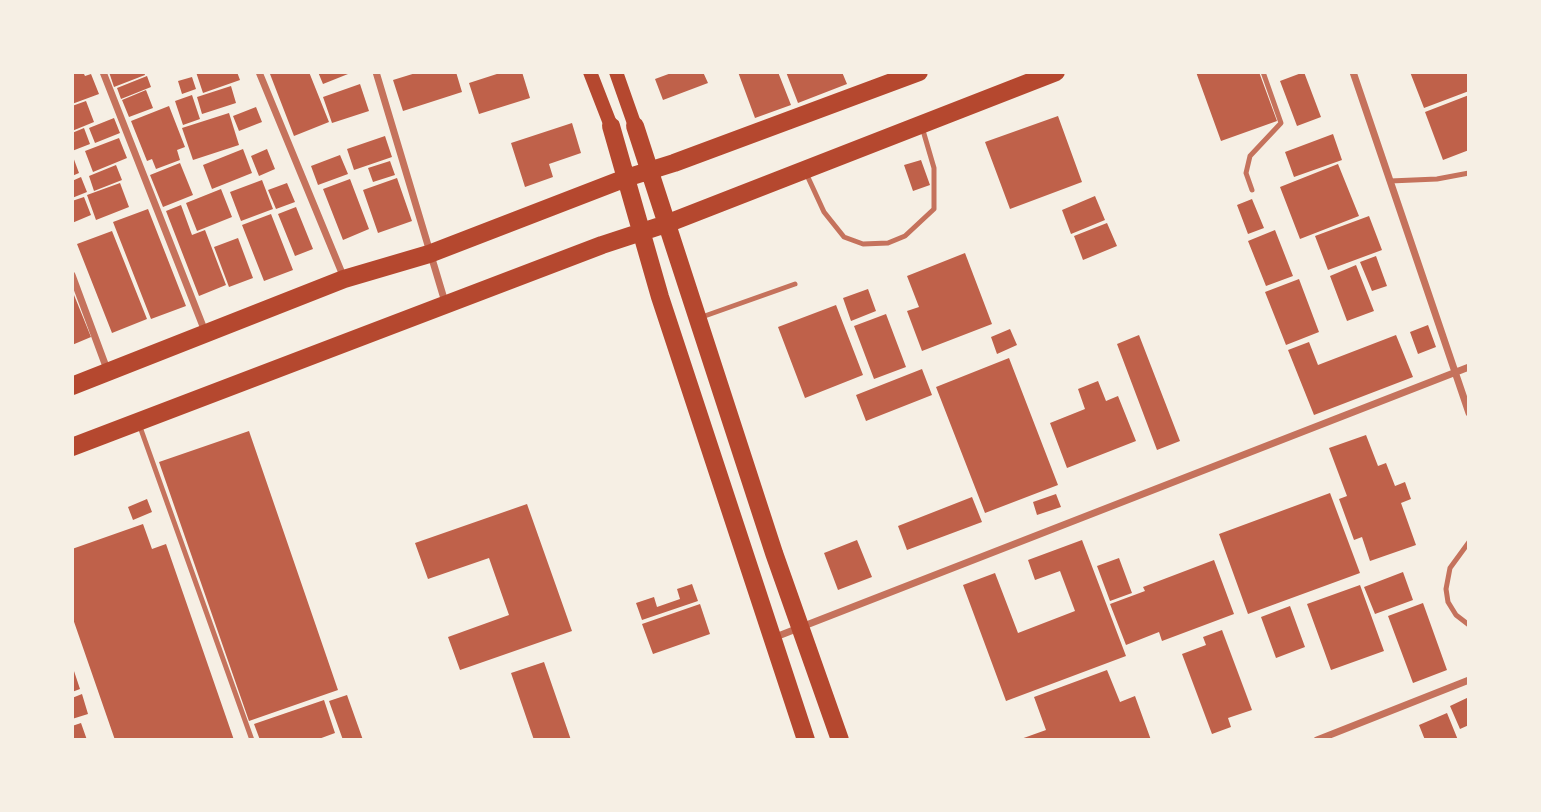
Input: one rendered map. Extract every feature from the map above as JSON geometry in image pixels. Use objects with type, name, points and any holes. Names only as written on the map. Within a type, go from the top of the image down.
[{"type":"main road","points":[[590,72],[611,126],[641,232],[806,740]]},
{"type":"main road","points":[[616,72],[774,553],[802,625],[840,740]]},
{"type":"main road","points":[[72,386],[344,279],[429,254],[626,178],[919,72]]},
{"type":"main road","points":[[72,447],[446,304],[666,224],[1056,72]]},
{"type":"street","points":[[103,72],[206,335]]},
{"type":"street","points":[[259,72],[344,279]]},
{"type":"street","points":[[376,72],[446,304]]},
{"type":"street","points":[[1353,72],[1469,413]]},
{"type":"street","points":[[72,275],[107,372]]},
{"type":"street","points":[[773,638],[1469,367]]},
{"type":"street","points":[[1317,740],[1469,680]]},
{"type":"lane","points":[[1252,190],[1246,173],[1250,156],[1281,123],[1263,72]]},
{"type":"lane","points":[[805,170],[824,212],[844,237],[863,244],[888,243],[905,236],[934,209],[934,168],[921,125]]},
{"type":"lane","points":[[1390,181],[1437,179],[1469,173]]},
{"type":"lane","points":[[699,318],[795,284]]},
{"type":"lane","points":[[138,421],[252,740]]},
{"type":"lane","points":[[1469,542],[1450,568],[1446,589],[1448,602],[1456,615],[1469,625]]},
{"type":"building","points":[[72,72],[83,72],[85,76],[91,74],[99,94],[72,104]]},
{"type":"building","points":[[109,72],[144,72],[145,75],[114,87]]},
{"type":"building","points":[[196,72],[237,72],[240,80],[203,93]]},
{"type":"building","points":[[309,72],[329,122],[294,136],[270,74]]},
{"type":"building","points":[[318,72],[353,72],[323,84]]},
{"type":"building","points":[[419,72],[456,72],[462,92],[403,111],[393,80]]},
{"type":"building","points":[[503,72],[522,72],[530,98],[479,114],[469,83]]},
{"type":"building","points":[[674,72],[703,72],[708,83],[663,100],[655,79]]},
{"type":"building","points":[[738,72],[778,72],[791,105],[755,118]]},
{"type":"building","points":[[786,72],[842,72],[847,84],[798,103]]},
{"type":"building","points":[[1196,72],[1259,72],[1277,121],[1221,141]]},
{"type":"building","points":[[1304,72],[1321,117],[1297,126],[1280,81]]},
{"type":"building","points":[[1410,72],[1469,72],[1469,91],[1424,108]]},
{"type":"building","points":[[147,76],[151,87],[121,99],[117,88]]},
{"type":"building","points":[[192,77],[196,89],[182,94],[178,81]]},
{"type":"building","points":[[360,84],[369,111],[332,123],[323,97]]},
{"type":"building","points":[[231,86],[236,103],[202,114],[197,97]]},
{"type":"building","points":[[146,90],[153,108],[129,117],[122,100]]},
{"type":"building","points":[[192,95],[200,119],[183,125],[175,101]]},
{"type":"building","points":[[1469,95],[1469,150],[1443,160],[1425,112]]},
{"type":"building","points":[[86,101],[94,122],[72,131],[72,106]]},
{"type":"building","points":[[169,106],[185,147],[177,150],[180,160],[156,169],[152,159],[147,161],[131,121]]},
{"type":"building","points":[[256,107],[262,122],[239,131],[233,116]]},
{"type":"building","points":[[229,113],[239,145],[193,160],[182,128]]},
{"type":"building","points":[[1058,116],[1082,182],[1010,209],[985,142]]},
{"type":"building","points":[[114,118],[120,133],[95,143],[89,128]]},
{"type":"building","points":[[572,123],[581,153],[549,164],[553,177],[525,187],[511,143]]},
{"type":"building","points":[[84,128],[90,144],[72,151],[72,133]]},
{"type":"building","points":[[1333,134],[1342,160],[1294,177],[1285,152]]},
{"type":"building","points":[[385,136],[392,157],[354,170],[347,149]]},
{"type":"building","points":[[119,138],[127,158],[93,172],[85,151]]},
{"type":"building","points":[[243,149],[252,173],[212,189],[203,165]]},
{"type":"building","points":[[267,149],[275,169],[259,176],[251,156]]},
{"type":"building","points":[[72,154],[79,173],[72,176]]},
{"type":"building","points":[[340,155],[348,174],[318,185],[311,166]]},
{"type":"building","points":[[921,160],[930,185],[913,191],[904,165]]},
{"type":"building","points":[[390,161],[395,175],[373,182],[368,168]]},
{"type":"building","points":[[180,163],[193,195],[163,207],[150,175]]},
{"type":"building","points":[[1338,164],[1359,216],[1300,239],[1280,187]]},
{"type":"building","points":[[116,165],[122,180],[94,191],[89,176]]},
{"type":"building","points":[[81,177],[87,192],[72,198],[72,181]]},
{"type":"building","points":[[397,178],[412,221],[378,233],[363,190]]},
{"type":"building","points":[[350,179],[369,229],[343,240],[323,189]]},
{"type":"building","points":[[262,180],[273,209],[241,221],[230,192]]},
{"type":"building","points":[[120,183],[129,207],[96,220],[87,195]]},
{"type":"building","points":[[287,183],[295,202],[276,209],[268,190]]},
{"type":"building","points":[[221,189],[232,217],[197,231],[186,203]]},
{"type":"building","points":[[1095,196],[1105,220],[1071,234],[1062,210]]},
{"type":"building","points":[[84,197],[91,215],[72,223],[72,201]]},
{"type":"building","points":[[1252,199],[1264,228],[1248,234],[1237,205]]},
{"type":"building","points":[[181,205],[192,235],[205,230],[226,285],[199,296],[166,211]]},
{"type":"building","points":[[296,207],[313,249],[295,256],[278,214]]},
{"type":"building","points":[[148,209],[186,306],[151,319],[113,222]]},
{"type":"building","points":[[271,214],[293,270],[264,281],[242,225]]},
{"type":"building","points":[[1369,216],[1382,250],[1328,270],[1315,236]]},
{"type":"building","points":[[1107,223],[1117,246],[1083,260],[1074,236]]},
{"type":"building","points":[[1275,230],[1293,276],[1266,286],[1248,241]]},
{"type":"building","points":[[112,231],[147,319],[112,333],[77,244]]},
{"type":"building","points":[[238,238],[253,278],[229,287],[214,247]]},
{"type":"building","points":[[965,253],[992,324],[922,351],[907,311],[919,307],[907,276]]},
{"type":"building","points":[[1376,256],[1387,286],[1372,291],[1360,262]]},
{"type":"building","points":[[1356,265],[1374,311],[1347,321],[1330,276]]},
{"type":"building","points":[[1299,279],[1319,332],[1286,345],[1265,292]]},
{"type":"building","points":[[868,289],[876,311],[851,321],[843,298]]},
{"type":"building","points":[[72,290],[91,337],[72,345]]},
{"type":"building","points":[[836,305],[863,375],[805,398],[778,327]]},
{"type":"building","points":[[886,314],[906,367],[874,379],[854,326]]},
{"type":"building","points":[[1428,325],[1436,347],[1418,354],[1410,332]]},
{"type":"building","points":[[1010,329],[1017,345],[997,354],[991,337]]},
{"type":"building","points":[[1139,335],[1180,441],[1157,450],[1117,344]]},
{"type":"building","points":[[1396,335],[1413,377],[1314,415],[1288,350],[1309,342],[1318,365]]},
{"type":"building","points":[[1009,358],[1058,485],[985,513],[936,387]]},
{"type":"building","points":[[922,369],[932,395],[866,421],[856,395]]},
{"type":"building","points":[[1098,381],[1106,401],[1118,396],[1136,441],[1067,468],[1050,423],[1085,409],[1078,389]]},
{"type":"building","points":[[249,431],[338,690],[249,721],[159,462]]},
{"type":"building","points":[[1366,435],[1378,466],[1386,463],[1395,486],[1405,482],[1411,499],[1401,503],[1416,545],[1370,561],[1362,537],[1354,540],[1339,499],[1347,496],[1329,448]]},
{"type":"building","points":[[1330,493],[1360,573],[1248,614],[1219,534]]},
{"type":"building","points":[[1056,494],[1061,507],[1037,515],[1033,502]]},
{"type":"building","points":[[972,497],[982,522],[907,550],[898,526]]},
{"type":"building","points":[[147,499],[152,512],[133,520],[128,507]]},
{"type":"building","points":[[527,504],[572,631],[460,670],[448,637],[509,615],[489,558],[428,579],[415,543]]},
{"type":"building","points":[[143,524],[152,549],[166,544],[234,740],[115,740],[72,616],[72,549]]},
{"type":"building","points":[[857,540],[872,577],[838,590],[824,553]]},
{"type":"building","points":[[1082,540],[1126,656],[1006,701],[963,585],[995,573],[1018,633],[1075,611],[1060,571],[1035,580],[1028,560]]},
{"type":"building","points":[[1119,558],[1132,593],[1110,601],[1097,566]]},
{"type":"building","points":[[1214,560],[1234,614],[1162,641],[1159,632],[1126,645],[1110,604],[1145,591],[1143,587]]},
{"type":"building","points":[[1403,572],[1413,600],[1375,614],[1364,587]]},
{"type":"building","points":[[692,584],[698,601],[642,620],[636,603],[654,597],[657,607],[680,599],[677,589]]},
{"type":"building","points":[[1360,585],[1384,651],[1331,670],[1307,604]]},
{"type":"building","points":[[1423,603],[1447,670],[1413,683],[1388,616]]},
{"type":"building","points":[[700,604],[710,634],[653,654],[642,624]]},
{"type":"building","points":[[1290,606],[1305,647],[1276,658],[1261,617]]},
{"type":"building","points":[[1222,630],[1252,710],[1228,718],[1231,727],[1212,734],[1182,654],[1206,645],[1203,637]]},
{"type":"building","points":[[544,662],[571,740],[534,740],[511,673]]},
{"type":"building","points":[[72,665],[80,689],[72,692]]},
{"type":"building","points":[[1107,670],[1120,702],[1135,696],[1151,740],[1018,740],[1046,730],[1034,697]]},
{"type":"building","points":[[82,694],[88,714],[72,719],[72,698]]},
{"type":"building","points":[[347,695],[363,740],[343,740],[329,701]]},
{"type":"building","points":[[1469,697],[1469,725],[1460,729],[1450,706]]},
{"type":"building","points":[[324,700],[335,733],[316,740],[260,740],[254,724]]},
{"type":"building","points":[[1447,713],[1458,740],[1425,740],[1419,725]]},
{"type":"building","points":[[81,723],[87,740],[72,740],[72,726]]}]
